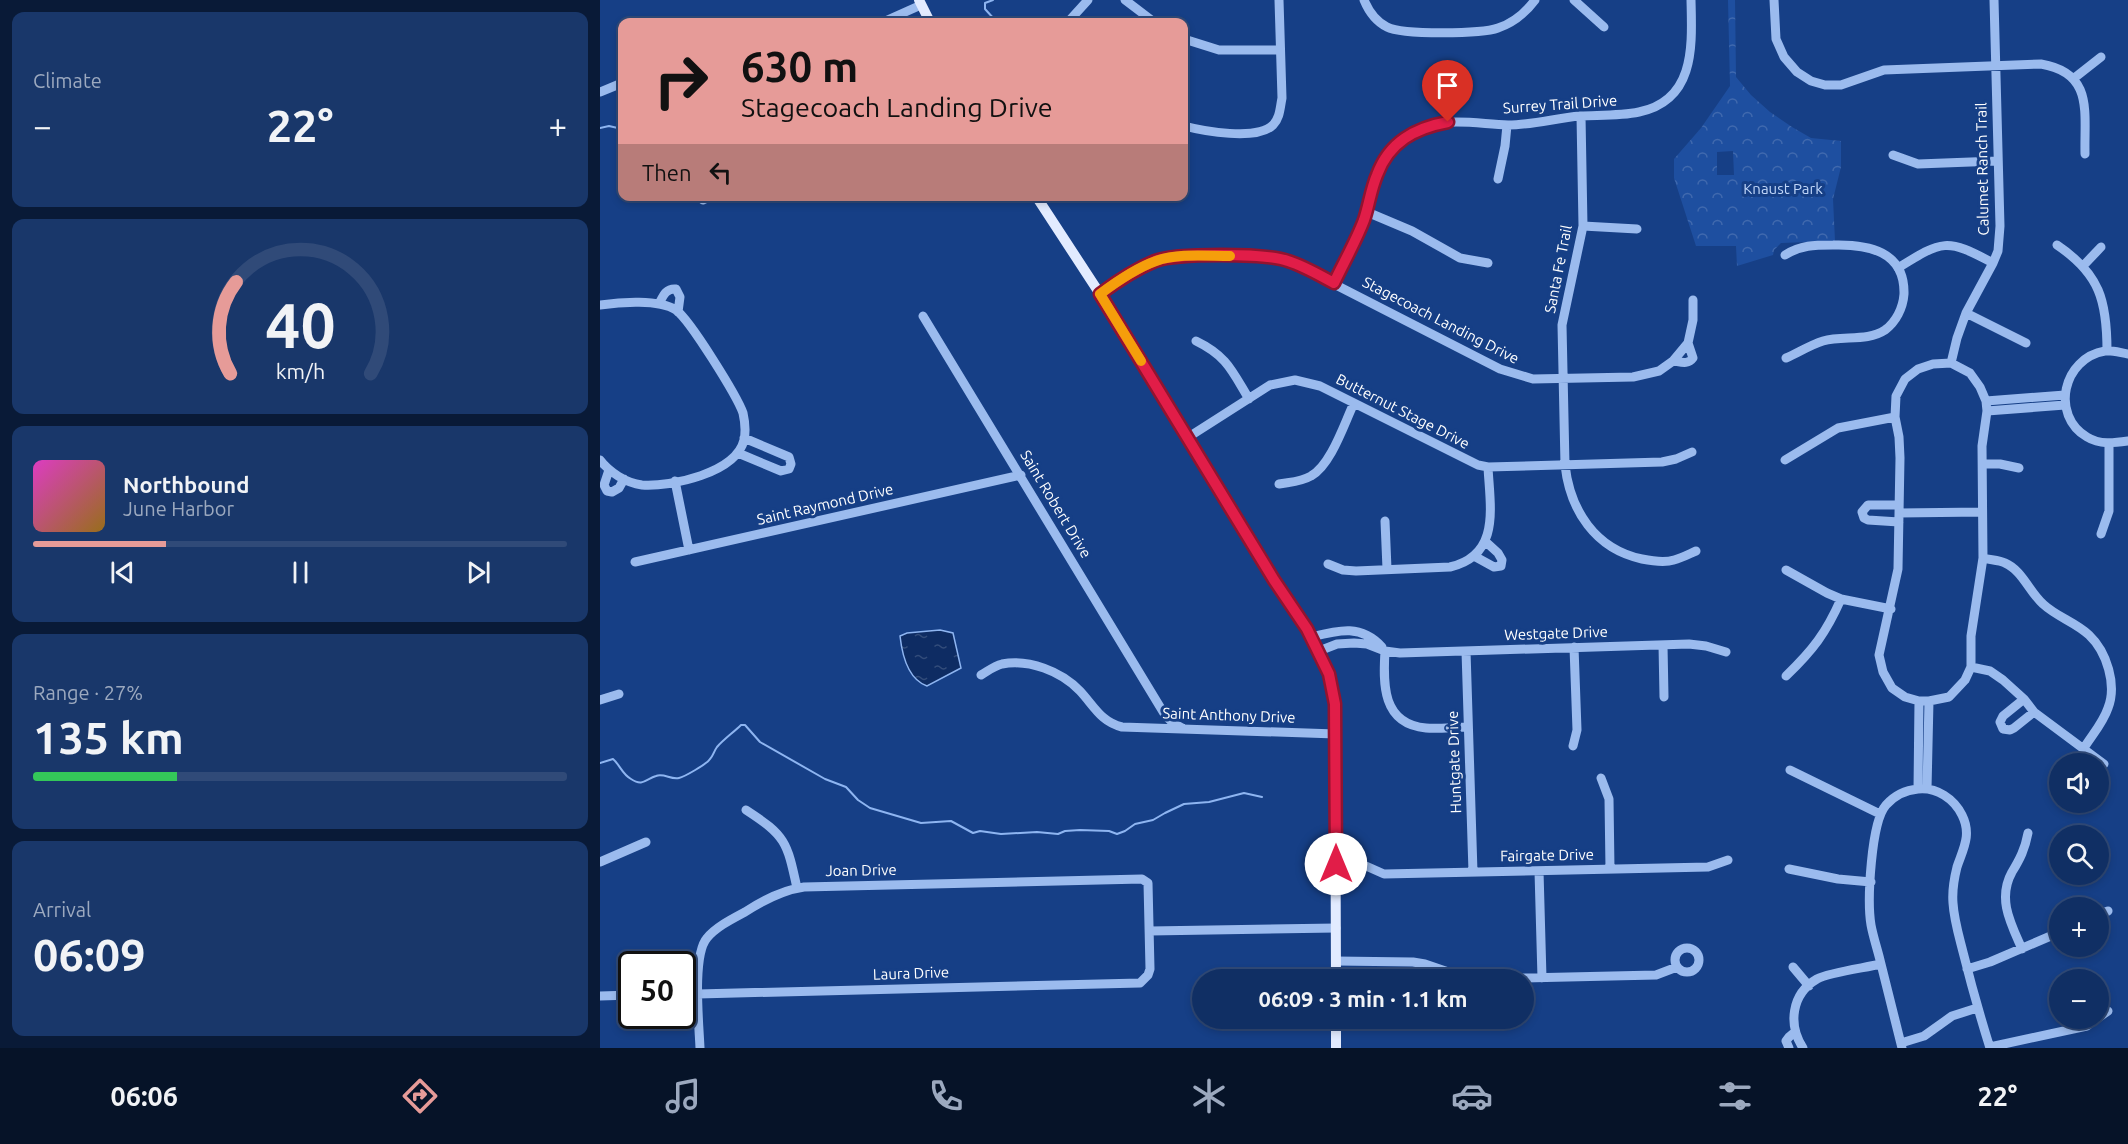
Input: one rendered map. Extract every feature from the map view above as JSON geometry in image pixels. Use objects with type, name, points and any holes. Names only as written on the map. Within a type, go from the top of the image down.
[{"type":"main road","points":[[920,2],[928,18]]},
{"type":"main road","points":[[1039,201],[1100,294],[1311,637],[1329,674],[1335,704],[1336,734],[1336,969]]},
{"type":"main road","points":[[1336,1029],[1336,1048]]},
{"type":"street","points":[[1072,18],[1088,0]]},
{"type":"street","points":[[1125,0],[1149,18]]},
{"type":"street","points":[[1188,127],[1204,131],[1241,133],[1258,132],[1272,126],[1280,114],[1282,98],[1279,0]]},
{"type":"street","points":[[1364,0],[1376,21],[1392,30],[1412,32],[1497,29],[1521,14],[1535,0]]},
{"type":"street","points":[[1574,0],[1604,27]]},
{"type":"street","name":"Surrey Trail Drive","points":[[1334,283],[1367,212],[1377,174],[1385,159],[1394,148],[1417,129],[1448,122],[1525,125],[1581,116],[1640,112],[1658,105],[1683,81],[1691,54],[1691,0]]},
{"type":"street","points":[[1774,0],[1776,39],[1784,57],[1797,72],[1811,81],[1825,85],[1840,85],[1884,70],[1917,67],[2041,63],[2057,66],[2073,79],[2084,96],[2085,154]]},
{"type":"street","name":"Calumet Ranch Trail","points":[[1951,363],[1966,312],[1998,251],[2000,226],[1994,0]]},
{"type":"street","points":[[890,18],[920,2]]},
{"type":"street","points":[[1188,40],[1219,50],[1280,50]]},
{"type":"street","points":[[2073,79],[2101,57]]},
{"type":"street","points":[[600,92],[618,85]]},
{"type":"street","name":"Santa Fe Trail","points":[[1581,116],[1583,226],[1562,325],[1564,465],[1567,483],[1579,513],[1598,537],[1608,545],[1631,556],[1662,562],[1696,551]]},
{"type":"street","points":[[1498,179],[1507,125]]},
{"type":"street","points":[[1893,155],[1918,164],[1997,161]]},
{"type":"street","points":[[1367,212],[1412,231],[1460,258],[1488,263]]},
{"type":"street","points":[[1583,226],[1637,229]]},
{"type":"street","points":[[1785,255],[1804,246],[1863,245],[1883,253],[1898,268],[1904,284],[1902,306],[1885,330],[1869,337],[1848,337],[1823,341],[1786,358]]},
{"type":"street","points":[[2057,245],[2074,256],[2083,266],[2103,302],[2107,320],[2107,351]]},
{"type":"street","points":[[1898,268],[1927,250],[1944,246],[1964,248],[1993,263]]},
{"type":"street","points":[[2083,266],[2101,247]]},
{"type":"street","name":"Stagecoach Landing Drive","points":[[1100,294],[1156,260],[1176,257],[1270,256],[1289,261],[1334,283],[1500,369],[1533,379],[1646,375],[1659,371],[1673,361],[1688,344],[1693,300]]},
{"type":"street","points":[[659,304],[666,292],[671,288],[676,289],[680,297],[678,312]]},
{"type":"street","points":[[600,305],[659,304],[678,312],[691,325],[742,410],[745,427],[744,438],[738,453],[724,466],[712,472],[675,481],[641,485],[609,470],[600,459]]},
{"type":"street","points":[[1966,312],[2026,343]]},
{"type":"street","name":"Saint Robert Drive","points":[[924,316],[1161,708],[1173,723],[1182,728]]},
{"type":"street","points":[[1196,341],[1210,347],[1226,361],[1249,399]]},
{"type":"street","points":[[2128,354],[2107,351],[2080,361],[2070,375],[2065,400],[2068,414],[2079,431],[2093,440],[2109,443],[2128,441]]},
{"type":"street","points":[[1951,363],[1970,373],[1980,387],[1987,406],[1982,446],[1983,558],[1971,636],[1971,667],[1965,680],[1949,697],[1924,702],[1905,697],[1892,688],[1882,672],[1879,655],[1898,569],[1899,448],[1895,417],[1896,396],[1905,379],[1918,369],[1933,364],[1951,363]]},
{"type":"street","name":"Butternut Stage Drive","points":[[1187,438],[1270,385],[1295,380],[1320,386],[1478,465],[1662,462],[1692,452]]},
{"type":"street","points":[[1987,406],[2065,400]]},
{"type":"street","points":[[1279,484],[1302,480],[1312,476],[1320,468],[1328,458],[1354,403]]},
{"type":"street","points":[[1785,459],[1838,428],[1895,417]]},
{"type":"street","points":[[738,453],[781,471],[789,469],[791,464],[789,457],[744,438]]},
{"type":"street","points":[[2101,534],[2109,511],[2109,443]]},
{"type":"street","points":[[1983,464],[2000,464],[2019,468]]},
{"type":"street","points":[[1328,564],[1343,570],[1462,565],[1474,556],[1486,542],[1490,519],[1488,466]]},
{"type":"street","points":[[609,470],[604,485],[607,490],[612,492],[619,488],[624,479]]},
{"type":"street","name":"Saint Raymond Drive","points":[[635,562],[1021,475]]},
{"type":"street","points":[[675,481],[689,550]]},
{"type":"street","points":[[1899,513],[1983,512]]},
{"type":"street","points":[[1385,521],[1387,569]]},
{"type":"street","points":[[1474,556],[1494,567],[1501,566],[1502,560],[1498,553],[1486,542]]},
{"type":"street","points":[[1983,558],[2007,564],[2018,573],[2045,606],[2089,635],[2101,651],[2110,679],[2110,701],[2102,720],[2084,748]]},
{"type":"street","points":[[1786,570],[1841,599],[1891,609]]},
{"type":"street","points":[[1786,676],[1815,647],[1829,625],[1841,599]]},
{"type":"street","points":[[1311,637],[1334,631],[1357,631],[1370,635],[1385,651],[1383,676],[1385,694],[1401,718],[1408,724],[1428,728],[1468,727]]},
{"type":"street","name":"Westgate Drive","points":[[1319,651],[1337,644],[1354,643],[1366,644],[1385,651],[1466,651],[1699,644],[1726,652]]},
{"type":"street","points":[[1663,645],[1664,697]]},
{"type":"street","points":[[1573,746],[1577,730],[1575,647]]},
{"type":"street","name":"Huntgate Drive","points":[[1466,651],[1473,872]]},
{"type":"street","name":"Saint Anthony Drive","points":[[981,675],[1002,664],[1029,664],[1045,669],[1071,683],[1105,720],[1122,727],[1336,734]]},
{"type":"street","points":[[1971,667],[1990,671],[2003,680],[2024,699],[2034,712],[2090,753]]},
{"type":"street","points":[[600,700],[620,694]]},
{"type":"street","points":[[2024,699],[2002,716],[2000,722],[2003,729],[2010,730],[2034,712]]},
{"type":"street","points":[[1923,789],[1924,702]]},
{"type":"street","points":[[1146,727],[1159,720],[1162,715],[1161,708]]},
{"type":"street","points":[[1790,770],[1880,814]]},
{"type":"street","points":[[1601,778],[1609,799],[1610,869]]},
{"type":"street","points":[[1977,1008],[1952,1016],[1924,1035],[1901,1046],[1871,924],[1871,882],[1875,832],[1880,814],[1893,799],[1905,792],[1923,789],[1939,792],[1961,812],[1965,821],[1966,844],[1955,878],[1953,902],[1967,969],[1990,1048],[2074,1029]]},
{"type":"street","points":[[746,810],[764,822],[783,840],[790,855],[797,888]]},
{"type":"street","points":[[2022,949],[2007,916],[2005,900],[2007,884],[2025,849],[2028,833]]},
{"type":"street","points":[[600,862],[646,842]]},
{"type":"street","name":"Fairgate Drive","points":[[1366,866],[1384,874],[1708,867],[1728,860]]},
{"type":"street","points":[[1789,869],[1838,879],[1871,882]]},
{"type":"street","points":[[1539,871],[1542,978]]},
{"type":"street","name":"Joan Drive","points":[[700,1048],[698,961],[707,937],[757,904],[797,888],[1142,879],[1149,886],[1150,931]]},
{"type":"street","points":[[1150,931],[1336,928]]},
{"type":"street","name":"Laura Drive","points":[[698,994],[1140,983],[1148,975],[1150,931]]},
{"type":"street","points":[[1967,969],[1990,962],[2049,937]]},
{"type":"street","points":[[1336,961],[1413,962],[1468,978],[1656,975],[1677,966]]},
{"type":"street","points":[[1803,1048],[1795,1032],[1793,1018],[1794,1008],[1801,993],[1817,979],[1881,964]]},
{"type":"street","points":[[1793,967],[1809,986]]},
{"type":"street","points":[[600,996],[618,995]]},
{"type":"street","points":[[1789,1048],[1786,1041],[1795,1032]]},
{"type":"green space","name":"Knaust Park","points":[[1728,0],[1735,0],[1736,77],[1770,112],[1792,127],[1811,138],[1841,141],[1841,167],[1833,199],[1835,241],[1781,243],[1774,250],[1773,255],[1737,266],[1736,246],[1696,246],[1674,178],[1674,159],[1701,128],[1730,86]],"holes":[[[1733,151],[1734,175],[1717,175],[1717,152]]]},
{"type":"water","points":[[940,630],[953,633],[961,668],[927,686],[920,683],[910,672],[904,658],[900,636],[907,633]]},
{"type":"waterway","points":[[993,0],[985,3],[985,9],[993,18]]},
{"type":"waterway","points":[[600,128],[609,126],[618,128]]},
{"type":"waterway","points":[[600,763],[613,759],[628,777],[639,782],[659,775],[679,778],[708,761],[720,744],[741,725],[745,725],[760,742],[825,779],[846,787],[858,800],[870,808],[921,823],[951,821],[973,833],[980,831],[1001,834],[1037,832],[1058,834],[1080,830],[1109,831],[1117,834],[1135,824],[1153,820],[1184,804],[1209,802],[1244,793],[1262,797]]},
{"type":"slow traffic","points":[[1141,361],[1100,294],[1156,260],[1176,257],[1230,256]]},
{"type":"route","points":[[1336,864],[1335,704],[1329,674],[1307,629],[1274,580],[1100,294],[1156,260],[1176,257],[1263,255],[1276,257],[1334,283],[1367,212],[1377,174],[1385,159],[1394,148],[1417,129],[1448,122]]}]
